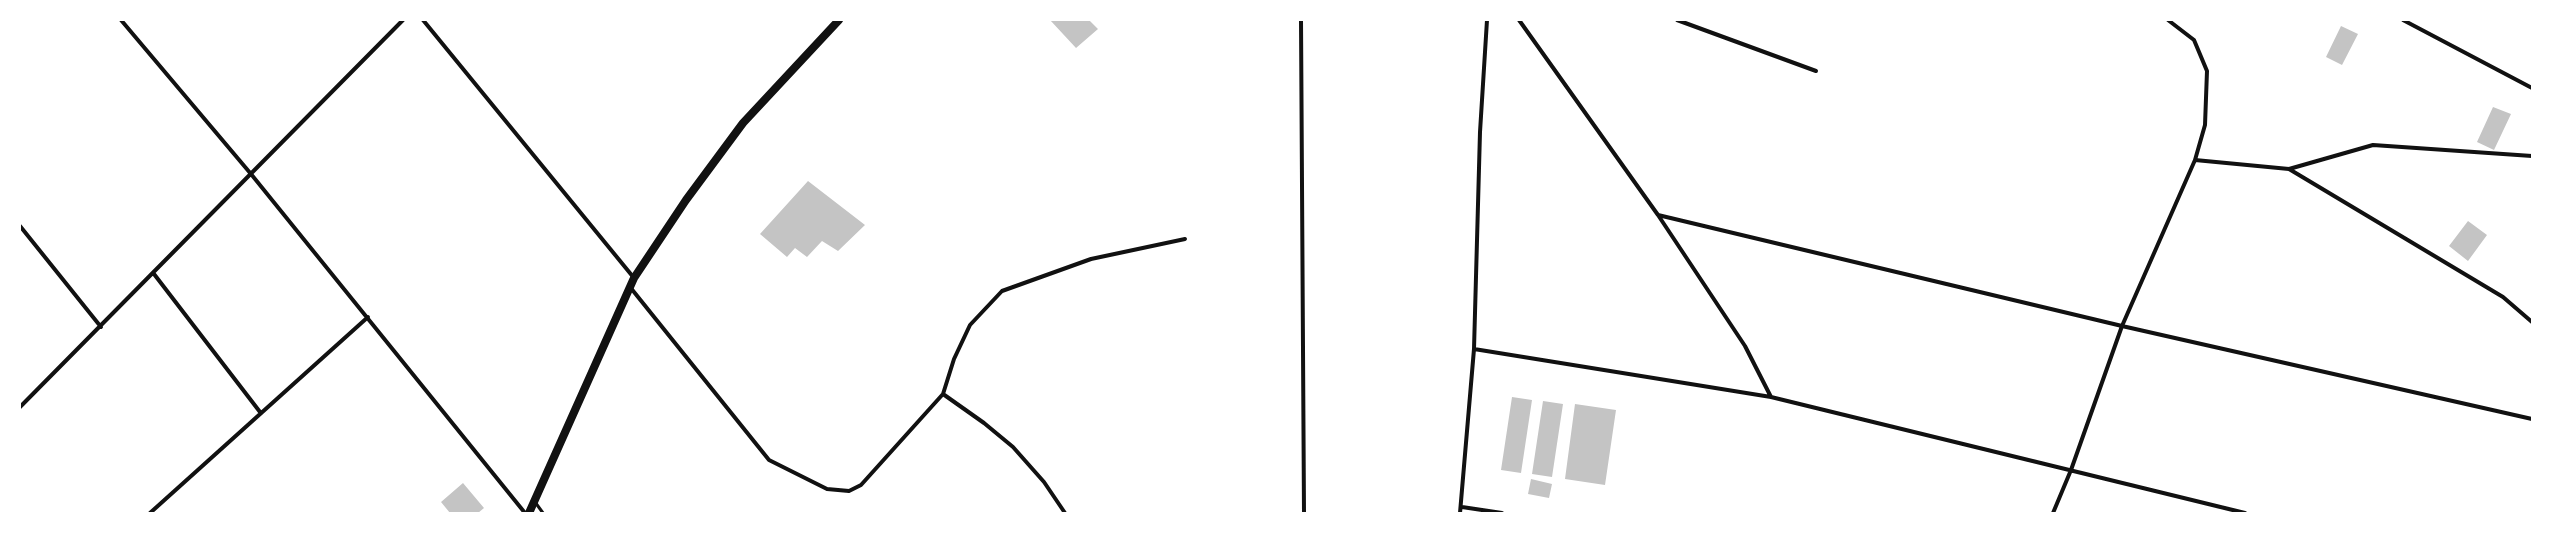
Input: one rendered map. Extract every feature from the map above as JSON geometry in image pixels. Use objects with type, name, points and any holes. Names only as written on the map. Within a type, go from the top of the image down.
[{"type":"main road","points":[[529,513],[634,278],[686,200],[744,123],[839,20]]},
{"type":"street","points":[[121,20],[251,174],[525,513]]},
{"type":"street","points":[[20,407],[154,274],[403,20]]},
{"type":"street","points":[[423,20],[634,278]]},
{"type":"street","points":[[1301,20],[1304,513]]},
{"type":"street","points":[[1460,513],[1462,507],[1474,349],[1480,132],[1487,20]]},
{"type":"street","points":[[1519,20],[1658,215],[1745,346],[1771,397]]},
{"type":"street","points":[[1677,20],[1816,71]]},
{"type":"street","points":[[2053,513],[2071,470],[2122,326],[2195,160],[2205,125],[2207,71],[2194,40],[2168,20]]},
{"type":"street","points":[[2404,20],[2532,88]]},
{"type":"street","points":[[2195,160],[2289,169],[2373,145],[2532,156]]},
{"type":"street","points":[[2289,169],[2503,297],[2532,322]]},
{"type":"street","points":[[1658,215],[2122,326],[2532,419]]},
{"type":"street","points":[[20,226],[101,327]]},
{"type":"street","points":[[630,287],[769,460],[827,489],[849,491],[861,485],[943,394],[954,359],[970,325],[1002,291],[1091,259],[1186,239]]},
{"type":"street","points":[[154,274],[260,412]]},
{"type":"street","points":[[150,513],[260,412],[368,317]]},
{"type":"street","points":[[1474,349],[1771,397],[2245,513]]},
{"type":"street","points":[[943,394],[984,423],[1013,447],[1044,482],[1065,513]]},
{"type":"street","points":[[1462,507],[1502,513]]},
{"type":"lane","points":[[535,502],[543,513]]},
{"type":"building","points":[[1050,20],[1089,20],[1098,29],[1076,48]]},
{"type":"building","points":[[2341,26],[2358,34],[2342,65],[2326,57]]},
{"type":"building","points":[[2493,107],[2511,114],[2494,150],[2477,142]]},
{"type":"building","points":[[808,181],[865,225],[838,251],[822,241],[807,257],[795,248],[787,257],[760,234]]},
{"type":"building","points":[[2468,221],[2487,235],[2468,261],[2449,246]]},
{"type":"building","points":[[1512,397],[1532,400],[1521,473],[1501,470]]},
{"type":"building","points":[[1543,401],[1563,404],[1552,477],[1532,474]]},
{"type":"building","points":[[1575,404],[1616,410],[1605,485],[1565,479]]},
{"type":"building","points":[[1531,479],[1552,484],[1549,498],[1528,494]]},
{"type":"building","points":[[463,483],[484,508],[478,513],[450,513],[441,502]]}]
